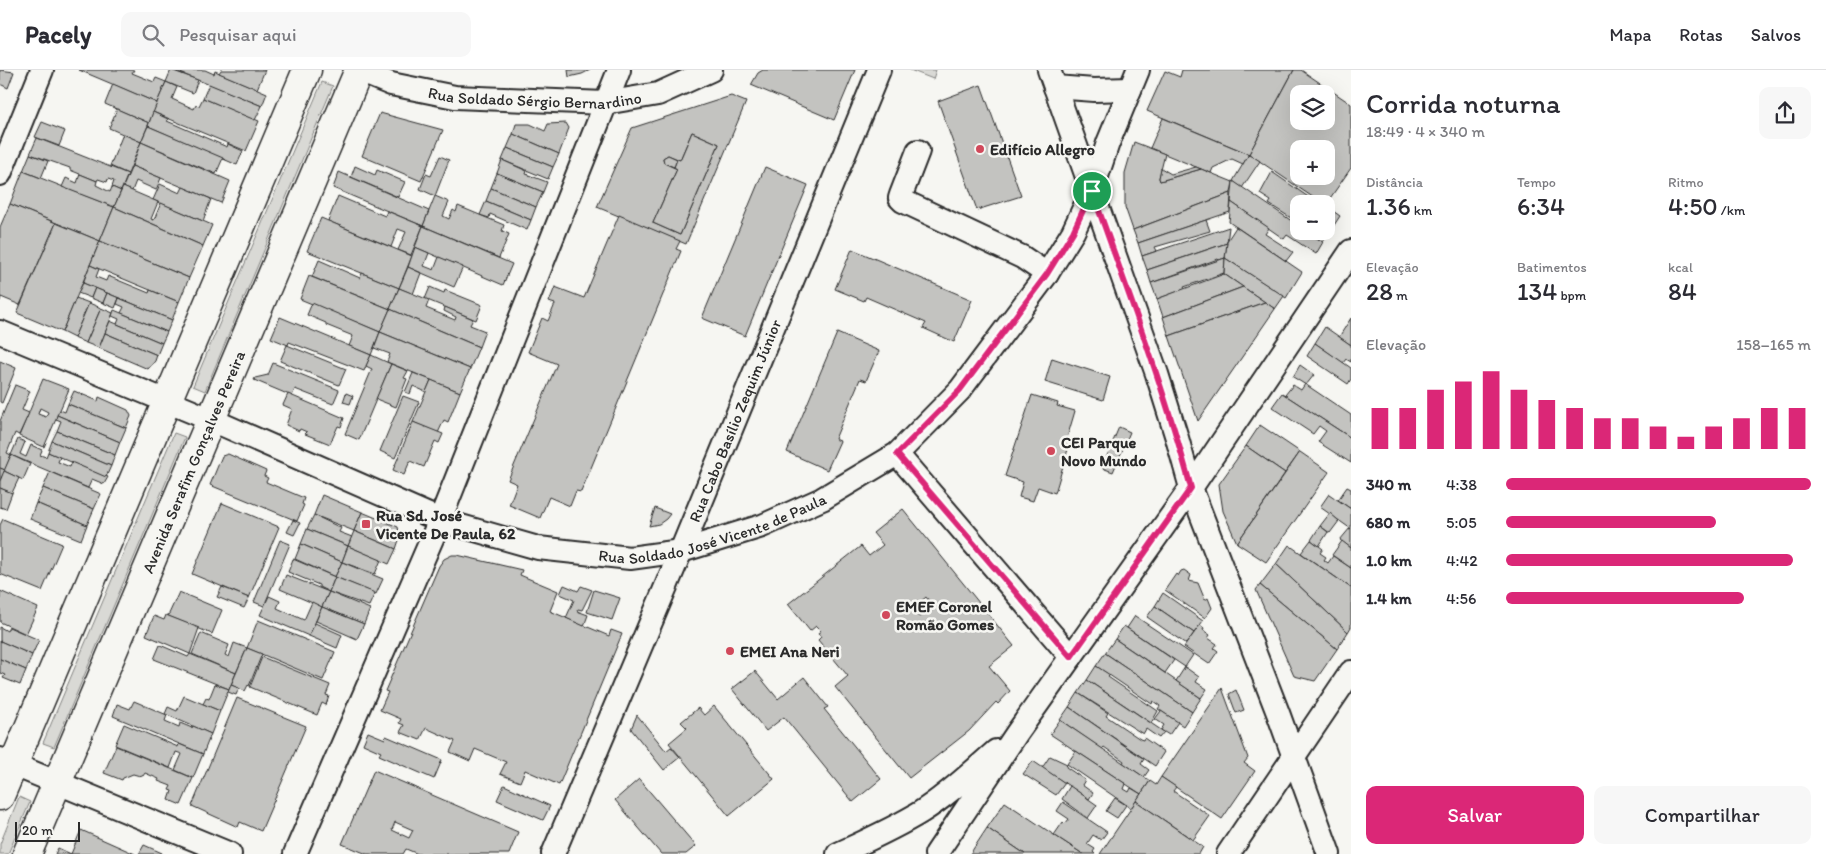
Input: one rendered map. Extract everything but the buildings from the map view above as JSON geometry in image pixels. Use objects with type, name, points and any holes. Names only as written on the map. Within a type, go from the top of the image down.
[{"type":"main road","points":[[0,796],[7,761],[168,402],[307,70]]},
{"type":"main road","name":"Avenida Serafim Gonçalves Pereira","points":[[27,854],[212,420],[358,70]]},
{"type":"street","points":[[0,174],[42,70]]},
{"type":"street","name":"Rua Soldado Sérgio Bernardino","points":[[358,70],[391,84],[455,97],[605,103],[658,94],[711,70]]},
{"type":"street","points":[[295,854],[440,520],[619,70]]},
{"type":"street","name":"Rua Cabo Basílio Zequim Júnior","points":[[553,854],[879,70]]},
{"type":"street","points":[[1052,79],[1094,90],[1134,80]]},
{"type":"street","points":[[1052,79],[1157,374],[1178,438],[1191,488],[1294,756],[1329,854]]},
{"type":"street","name":"Rua Soldado José Vicente de Paula","points":[[0,332],[212,420],[440,520],[538,548],[630,558],[681,550],[762,526],[822,499],[897,454],[960,390],[1047,274],[1073,232],[1092,191],[1108,143],[1134,80]]},
{"type":"street","points":[[918,151],[900,198],[1022,257],[1047,274]]},
{"type":"street","points":[[936,854],[1017,733],[1191,488],[1351,251]]},
{"type":"street","points":[[897,454],[1071,657]]},
{"type":"street","points":[[1228,854],[1351,672]]},
{"type":"street","points":[[838,854],[922,812],[1017,733]]},
{"type":"street","points":[[7,761],[230,854]]},
{"type":"shaded area","points":[[910,70],[936,70],[933,79]]},
{"type":"shaded area","points":[[322,82],[333,86],[205,391],[193,386]]},
{"type":"shaded area","points":[[174,433],[185,437],[54,747],[43,743]]},
{"type":"shaded area","points":[[19,797],[30,802],[8,854],[0,854],[0,844]]},
{"type":"place","name":"Edifício Allegro","points":[[980,149]]},
{"type":"place","name":"CEI Parque Novo Mundo","points":[[1051,451]]},
{"type":"place","name":"Rua Sd. José Vicente De Paula, 62","points":[[366,524]]},
{"type":"place","name":"EMEF Coronel Romão Gomes","points":[[886,615]]},
{"type":"place","name":"EMEI Ana Neri","points":[[730,651]]},
{"type":"route","points":[[1092,191],[1157,374],[1178,438],[1191,488],[1071,657],[897,454],[960,390],[1047,274],[1073,232],[1092,191]]}]
